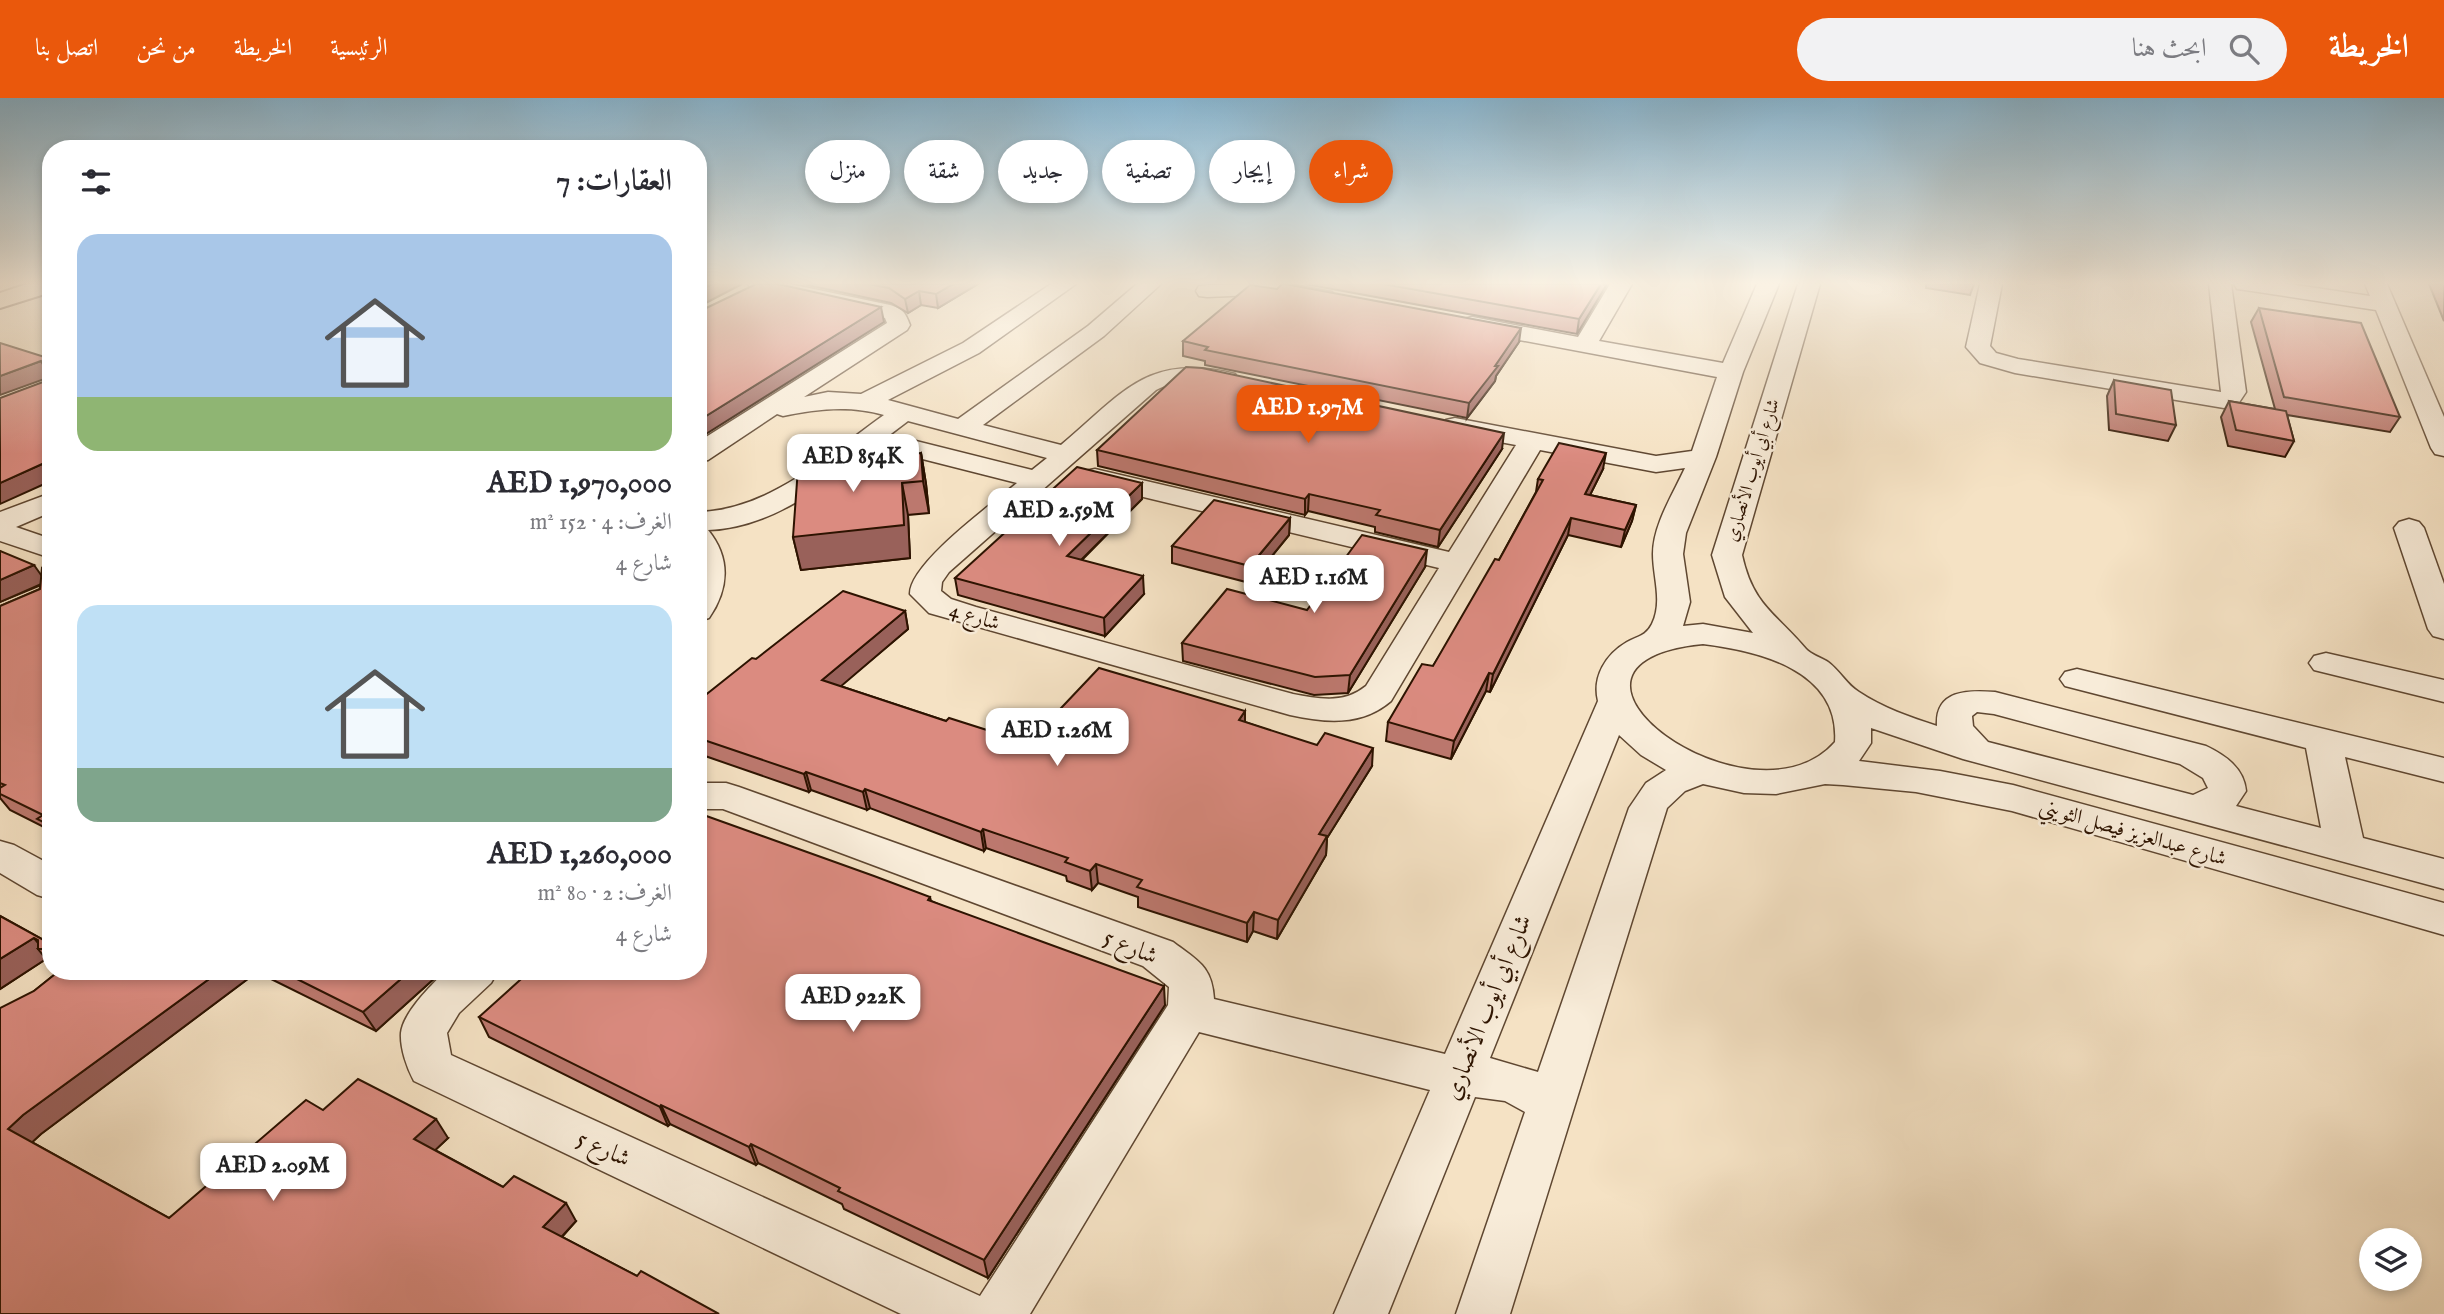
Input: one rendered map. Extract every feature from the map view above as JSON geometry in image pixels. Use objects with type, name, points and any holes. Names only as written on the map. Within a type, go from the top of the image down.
[{"type":"street","points":[[707,448],[876,341]]},
{"type":"street","points":[[865,402],[982,341]]},
{"type":"street","points":[[963,427],[1082,341]]},
{"type":"street","points":[[1562,341],[1731,372]]},
{"type":"street","points":[[1585,345],[1588,341]]},
{"type":"street","points":[[1659,641],[1671,620],[1674,602],[1668,543],[1673,524],[1703,457],[1744,341]]},
{"type":"street","name":"شارع أبي أيوب الأنصاري","points":[[1792,341],[1727,555],[1732,582],[1750,612],[1814,668]]},
{"type":"street","points":[[1979,341],[1978,347],[1988,358],[2015,366],[2224,400],[2229,399],[2234,392],[2227,341]]},
{"type":"street","points":[[2407,341],[2421,366],[2444,447]]},
{"type":"street","name":"شارع 4","points":[[1244,383],[1193,373],[1158,379],[1142,388],[938,566],[925,585],[926,593],[931,600],[965,614],[1303,707],[1346,710],[1371,702],[1380,693],[1531,442]]},
{"type":"street","points":[[763,413],[816,401],[865,402],[963,427],[1053,468]]},
{"type":"street","points":[[707,521],[728,521],[772,504],[905,411]]},
{"type":"street","points":[[1435,422],[1656,464],[1678,475],[1689,488]]},
{"type":"street","points":[[895,444],[1053,468],[1457,563]]},
{"type":"street","points":[[1656,464],[1703,457]]},
{"type":"street","points":[[0,523],[42,505]]},
{"type":"street","points":[[2409,528],[2444,629]]},
{"type":"street","points":[[0,531],[42,546]]},
{"type":"street","points":[[707,553],[712,585],[707,594]]},
{"type":"street","points":[[1703,635],[1742,639],[1780,650],[1814,668],[1836,687],[1854,716],[1853,743],[1833,766],[1796,780],[1759,782],[1705,771],[1682,763],[1650,745],[1627,723],[1615,701],[1613,680],[1622,662],[1639,648],[1659,641],[1703,635]]},
{"type":"street","points":[[2326,663],[2444,691]]},
{"type":"street","points":[[2077,679],[2444,770]]},
{"type":"street","name":"شارع عبدالعزيز فيصل الثويني","points":[[1843,698],[1859,709],[1895,725],[1976,751],[2444,874]]},
{"type":"street","name":"شارع أبي أيوب الأنصاري","points":[[1361,1314],[1615,701]]},
{"type":"street","points":[[1976,751],[1959,736],[1953,720],[1954,712],[1960,705],[1977,701],[1995,702],[2193,755],[2220,772],[2227,786],[2227,792],[2219,800],[2193,808]]},
{"type":"street","points":[[2323,740],[2345,848]]},
{"type":"street","points":[[1483,1314],[1549,1103],[1648,808],[1654,797],[1670,781],[1705,771]]},
{"type":"street","name":"شارع عبدالعزيز فيصل الثويني","points":[[1818,771],[1906,776],[2000,795],[2444,919]]},
{"type":"street","name":"شارع 5","points":[[707,796],[726,796],[1158,954],[1191,980],[1192,999],[1188,1011]]},
{"type":"street","points":[[0,855],[42,879]]},
{"type":"street","name":"شارع 5","points":[[465,980],[443,1000],[424,1032],[430,1067],[960,1314]]},
{"type":"street","points":[[999,1314],[1188,1011],[1458,1077],[1485,1075],[1503,1079],[1520,1084],[1549,1103]]},
{"type":"building","points":[[707,341],[827,341],[707,415]]},
{"type":"building","points":[[1183,341],[1512,341],[1495,366],[1498,366],[1469,403],[1205,350],[1208,347]]},
{"type":"building","points":[[2268,341],[2368,341],[2400,417],[2284,397]]},
{"type":"building","points":[[0,343],[42,356],[42,362],[0,376]]},
{"type":"building","points":[[1186,367],[1202,368],[1504,433],[1440,530],[1376,515],[1380,510],[1309,494],[1305,499],[1097,450]]},
{"type":"building","points":[[2114,380],[2171,390],[2176,425],[2116,414]]},
{"type":"building","points":[[42,382],[42,464],[0,483],[0,398]]},
{"type":"building","points":[[2229,401],[2286,411],[2294,441],[2236,430]]},
{"type":"building","points":[[1559,443],[1606,453],[1585,494],[1636,505],[1625,530],[1571,518],[1493,674],[1489,673],[1454,741],[1388,722],[1422,664],[1433,666],[1495,559],[1499,560],[1543,480],[1538,479]]},
{"type":"building","points":[[921,453],[923,481],[902,483],[904,525],[793,537],[798,468],[804,464]]},
{"type":"building","points":[[1077,467],[1142,483],[1067,556],[1143,576],[1104,618],[955,578]]},
{"type":"building","points":[[1214,500],[1290,518],[1250,566],[1172,546]]},
{"type":"building","points":[[1362,535],[1427,550],[1350,675],[1315,677],[1182,643],[1227,589],[1307,610]]},
{"type":"building","points":[[0,551],[34,565],[0,580]]},
{"type":"building","points":[[42,568],[42,815],[0,794],[0,788],[5,785],[0,783],[0,606],[40,589]]},
{"type":"building","points":[[843,591],[905,611],[822,680],[946,721],[949,718],[1028,743],[1099,668],[1245,711],[1239,720],[1317,745],[1325,733],[1373,748],[1319,834],[1327,836],[1278,920],[1254,912],[1247,923],[1137,887],[1142,880],[1096,864],[1090,871],[1065,862],[1068,858],[983,829],[981,832],[865,789],[863,792],[707,741],[707,694],[752,658],[756,659]]},
{"type":"building","points":[[707,816],[874,876],[930,897],[928,900],[1164,986],[984,1260],[838,1191],[840,1188],[751,1144],[749,1147],[661,1105],[660,1107],[479,1017],[520,980],[707,980]]},
{"type":"building","points":[[0,916],[42,939],[42,949],[38,949],[38,940],[34,938],[0,959]]},
{"type":"building","points":[[48,980],[208,980],[23,1115],[8,1129],[169,1218],[306,1100],[323,1110],[358,1079],[436,1119],[414,1139],[503,1187],[514,1176],[566,1203],[543,1227],[637,1276],[641,1271],[719,1314],[0,1314],[0,1008],[34,991]]},
{"type":"building","points":[[299,980],[400,980],[363,1012]]}]
